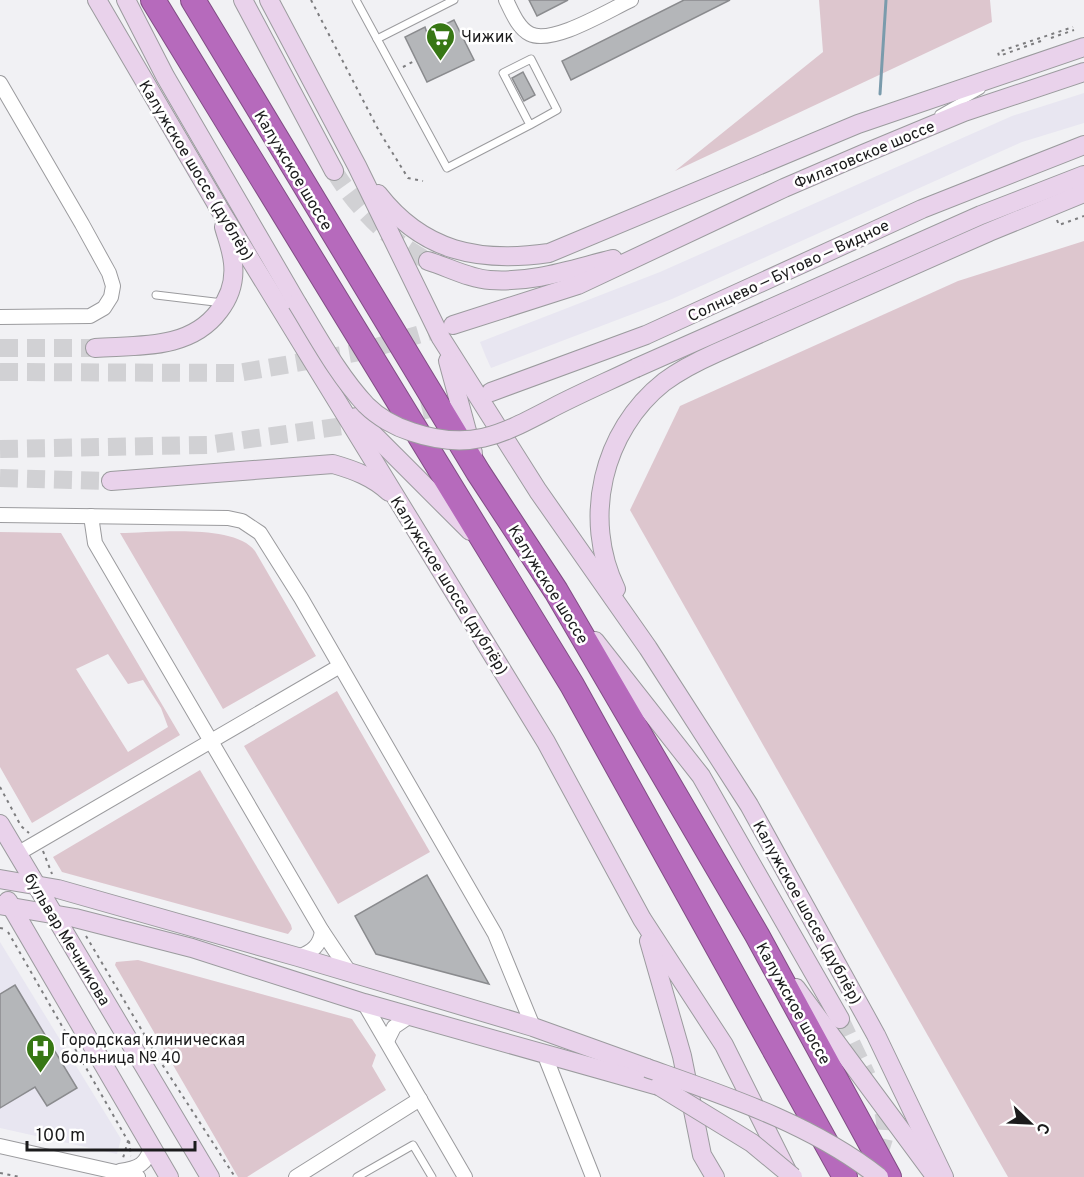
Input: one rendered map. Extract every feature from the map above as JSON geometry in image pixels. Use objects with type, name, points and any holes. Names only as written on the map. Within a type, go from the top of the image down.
[{"type":"highway","name":"Калужское шоссе","points":[[153,0],[495,556],[572,686],[845,1177]]},
{"type":"highway","name":"Калужское шоссе","points":[[193,0],[477,472],[556,591],[757,935],[889,1177]]},
{"type":"main road","name":"Калужское шоссе (дублёр)","points":[[97,0],[220,210],[546,742],[642,919],[724,1045],[792,1177]]},
{"type":"main road","points":[[126,0],[165,76],[341,374],[367,406],[398,428],[430,438],[453,442],[487,439],[518,428],[636,368],[981,215],[1084,175]]},
{"type":"main road","points":[[243,0],[334,171]]},
{"type":"main road","points":[[269,0],[357,166],[402,221],[441,245],[466,254],[498,258],[549,253],[858,124],[1084,47]]},
{"type":"main road","name":"Филатовское шоссе","points":[[650,250],[963,112],[1084,72]]},
{"type":"main road","name":"Солнцево — Бутово — Видное","points":[[491,392],[646,335],[922,209],[1084,145]]},
{"type":"main road","name":"Калужское шоссе (дублёр)","points":[[357,166],[447,332],[538,491],[648,648],[760,825],[876,1035],[944,1177]]},
{"type":"main road","points":[[648,648],[608,573],[602,553],[599,525],[603,477],[609,459],[627,423],[650,395],[679,371],[695,363],[1084,191]]},
{"type":"main road","points":[[95,348],[179,340],[198,332],[212,321],[225,303],[233,286],[233,263],[220,210]]},
{"type":"main road","points":[[477,472],[447,332],[578,285],[650,250]]},
{"type":"main road","points":[[428,261],[488,280],[529,280],[650,250]]},
{"type":"main road","points":[[331,389],[495,556]]},
{"type":"main road","points":[[111,481],[333,464],[354,470],[378,482],[398,500]]},
{"type":"main road","points":[[556,591],[701,776],[840,1019]]},
{"type":"main road","name":"бульвар Мечникова","points":[[0,824],[210,1177]]},
{"type":"main road","points":[[0,879],[58,889],[533,1027],[647,1068],[785,1122],[853,1156],[879,1177]]},
{"type":"main road","name":"бульвар Мечникова","points":[[0,888],[6,906],[169,1177]]},
{"type":"main road","points":[[6,906],[75,918],[192,948],[364,1003],[659,1086],[752,1143],[792,1177]]},
{"type":"main road","points":[[642,919],[682,1056],[702,1155],[715,1177]]},
{"type":"main road","points":[[757,935],[936,1177]]},
{"type":"street","points":[[506,0],[521,27],[532,35],[555,34],[631,0]]},
{"type":"street","points":[[0,83],[82,224],[109,273],[113,286],[111,297],[104,308],[90,316],[0,318]]},
{"type":"street","points":[[0,515],[228,518],[248,524],[269,545],[495,934],[532,1024]]},
{"type":"street","points":[[91,516],[95,543],[322,931],[350,973]]},
{"type":"street","points":[[17,854],[340,666]]},
{"type":"street","points":[[298,957],[317,946],[322,931]]},
{"type":"street","points":[[364,1003],[465,1177]]},
{"type":"street","points":[[387,1041],[397,1024],[410,1016]]},
{"type":"street","points":[[547,1060],[593,1177]]},
{"type":"street","points":[[296,1177],[420,1099]]},
{"type":"street","points":[[0,1146],[120,1171],[138,1177]]},
{"type":"street","points":[[120,1171],[143,1164],[149,1158],[151,1146]]},
{"type":"lane","points":[[356,0],[447,168],[530,125],[557,110],[531,59],[503,73],[530,125]]},
{"type":"lane","points":[[377,39],[454,0]]},
{"type":"lane","points":[[884,145],[1023,66]]},
{"type":"lane","points":[[981,215],[1084,191]]},
{"type":"lane","points":[[156,295],[225,303]]},
{"type":"lane","points":[[357,1177],[412,1145],[432,1177]]},
{"type":"path","points":[[311,0],[379,131],[408,178],[423,181]]},
{"type":"path","points":[[1041,41],[999,56],[998,52],[1073,29],[1051,38]]},
{"type":"path","points":[[395,71],[416,60]]},
{"type":"path","points":[[1066,216],[1057,219],[1059,225],[1084,216]]},
{"type":"path","points":[[0,787],[21,826],[39,841],[58,889]]},
{"type":"path","points":[[75,918],[160,1061],[234,1176],[229,1177]]},
{"type":"path","points":[[0,927],[6,929],[128,1141]]},
{"type":"path","points":[[0,1173],[20,1177]]},
{"type":"shaded area","points":[[819,0],[990,0],[992,22],[675,171],[823,52]]},
{"type":"shaded area","points":[[1084,93],[1084,123],[1022,142],[672,299],[491,368],[486,357],[480,342],[660,272],[1012,116]]},
{"type":"shaded area","points":[[1084,241],[1084,1177],[1008,1177],[630,510],[680,406],[958,281]]},
{"type":"shaded area","points":[[172,531],[212,533],[230,536],[245,542],[255,551],[316,656],[223,709],[120,533]]},
{"type":"shaded area","points":[[0,532],[61,533],[180,735],[32,823],[0,767]],"holes":[[[108,654],[128,684],[143,680],[161,708],[168,727],[128,752],[76,669]]]},
{"type":"shaded area","points":[[337,691],[430,852],[338,904],[244,746]]},
{"type":"shaded area","points":[[200,770],[291,925],[292,929],[288,934],[62,872],[53,857]]},
{"type":"shaded area","name":"Городская клиническая больница № 40","points":[[0,942],[121,1139],[117,1154],[0,1128]]},
{"type":"shaded area","points":[[138,960],[352,1019],[376,1055],[372,1066],[386,1090],[247,1177],[238,1177],[115,965],[116,962]]},
{"type":"building","points":[[529,0],[568,0],[537,16]]},
{"type":"building","points":[[684,0],[730,0],[571,80],[562,61]]},
{"type":"building","points":[[454,20],[474,60],[427,82],[405,37],[425,27],[427,33]]},
{"type":"building","points":[[523,72],[535,95],[524,101],[512,78]]},
{"type":"building","points":[[427,875],[489,984],[376,954],[355,916]]},
{"type":"building","points":[[15,985],[77,1088],[47,1106],[35,1087],[0,1108],[0,994]]},
{"type":"waterway","points":[[880,94],[886,0]]},
{"type":"tunnel","points":[[334,171],[353,198],[375,222],[400,243],[428,261]]},
{"type":"tunnel","points":[[0,372],[238,373],[360,352],[451,325]]},
{"type":"tunnel","points":[[0,348],[95,348]]},
{"type":"tunnel","points":[[396,417],[450,404]]},
{"type":"tunnel","points":[[0,449],[207,445],[365,423]]},
{"type":"tunnel","points":[[0,478],[111,481]]},
{"type":"tunnel","points":[[840,1019],[867,1076]]},
{"type":"tunnel","points":[[861,1177],[875,1160],[883,1142],[885,1122],[879,1101]]},
{"type":"place","name":"Чижик","points":[[440,62]]},
{"type":"place","name":"Городская клиническая больница № 40","points":[[40,1074]]}]
